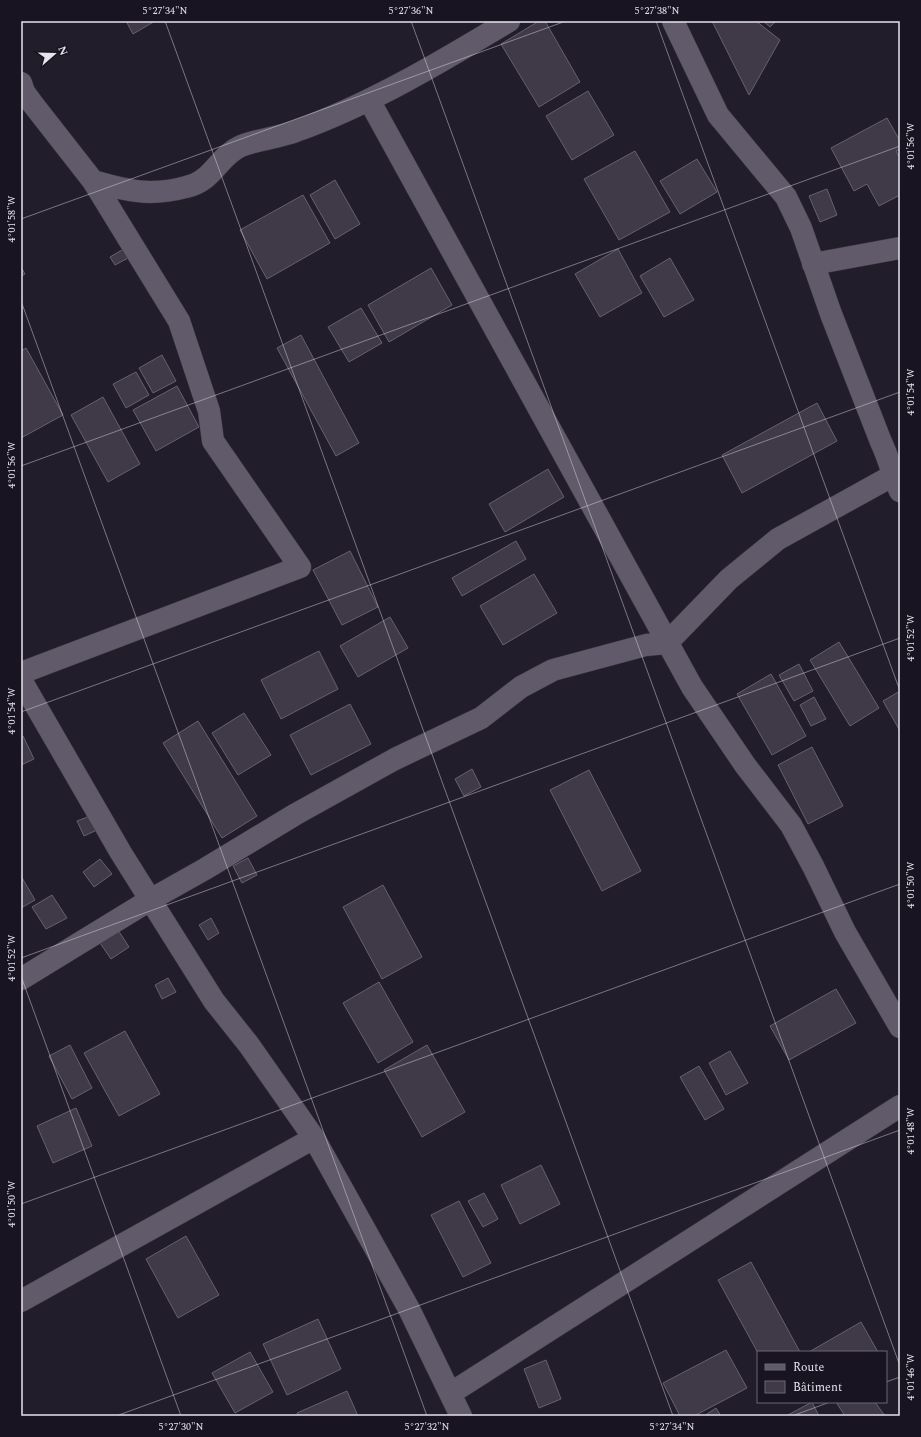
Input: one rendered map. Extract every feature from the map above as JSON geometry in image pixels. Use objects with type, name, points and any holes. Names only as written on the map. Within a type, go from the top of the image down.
[{"type":"street","points":[[93,181],[116,187],[150,192],[186,187],[208,177],[225,158],[239,147],[295,132],[369,100],[509,21]]},
{"type":"street","points":[[21,979],[150,900],[205,869],[296,814],[395,759],[481,718],[521,687],[553,670],[646,645],[667,643],[729,579],[778,539],[896,483],[889,459],[880,442],[813,264],[801,228],[786,197],[718,115],[674,21]]},
{"type":"street","points":[[21,83],[24,92],[32,103],[93,181],[179,321],[209,411],[213,441],[300,567],[21,674]]},
{"type":"street","points":[[369,100],[692,687],[745,765],[791,825],[845,932],[900,1027]]},
{"type":"street","points":[[813,264],[900,248]]},
{"type":"street","points":[[21,680],[150,900],[214,1001],[249,1045],[314,1138],[409,1309],[461,1416]]},
{"type":"street","points":[[451,1393],[900,1106]]},
{"type":"street","points":[[21,1301],[314,1138]]},
{"type":"building","points":[[126,21],[155,21],[133,34]]},
{"type":"building","points":[[539,21],[545,21],[580,82],[539,107],[501,44]]},
{"type":"building","points":[[712,21],[756,21],[780,40],[749,95]]},
{"type":"building","points":[[763,21],[776,21],[770,27]]},
{"type":"building","points":[[588,91],[614,135],[572,160],[546,116]]},
{"type":"building","points":[[887,118],[900,141],[900,149],[896,151],[900,159],[900,195],[879,206],[867,184],[854,191],[831,148]]},
{"type":"building","points":[[635,151],[670,212],[619,240],[584,179]]},
{"type":"building","points":[[697,159],[717,192],[680,214],[660,181]]},
{"type":"building","points":[[335,180],[360,224],[335,239],[310,195]]},
{"type":"building","points":[[827,189],[837,215],[820,222],[809,196]]},
{"type":"building","points":[[303,195],[330,243],[267,279],[240,230]]},
{"type":"building","points":[[127,247],[132,256],[115,265],[110,257]]},
{"type":"building","points":[[618,249],[642,293],[600,317],[575,274]]},
{"type":"building","points":[[670,258],[694,300],[664,317],[640,276]]},
{"type":"building","points":[[21,267],[25,274],[21,276]]},
{"type":"building","points":[[431,268],[452,305],[389,342],[368,305]]},
{"type":"building","points":[[361,308],[382,343],[349,362],[328,327]]},
{"type":"building","points":[[301,335],[359,443],[336,456],[277,348]]},
{"type":"building","points":[[26,348],[63,415],[21,438],[21,351]]},
{"type":"building","points":[[162,355],[176,381],[153,393],[139,368]]},
{"type":"building","points":[[136,372],[149,395],[126,408],[113,384]]},
{"type":"building","points":[[177,386],[199,427],[156,451],[133,410]]},
{"type":"building","points":[[103,397],[140,464],[108,482],[71,415]]},
{"type":"building","points":[[817,403],[837,441],[742,493],[722,455]]},
{"type":"building","points":[[548,469],[564,497],[505,532],[489,504]]},
{"type":"building","points":[[516,541],[526,559],[462,596],[452,578]]},
{"type":"building","points":[[350,551],[378,607],[342,625],[313,570]]},
{"type":"building","points":[[534,574],[557,613],[503,645],[480,606]]},
{"type":"building","points":[[390,617],[408,648],[358,677],[340,646]]},
{"type":"building","points":[[839,642],[879,708],[850,726],[810,660]]},
{"type":"building","points":[[319,651],[338,689],[281,719],[261,680]]},
{"type":"building","points":[[799,664],[813,691],[794,701],[779,675]]},
{"type":"building","points":[[771,674],[806,736],[772,755],[737,694]]},
{"type":"building","points":[[900,691],[900,731],[883,701]]},
{"type":"building","points":[[814,697],[826,719],[811,726],[800,705]]},
{"type":"building","points":[[350,704],[371,744],[311,775],[290,735]]},
{"type":"building","points":[[244,713],[271,755],[238,775],[212,733]]},
{"type":"building","points":[[198,721],[257,816],[222,838],[163,743]]},
{"type":"building","points":[[23,736],[34,759],[21,765],[21,737]]},
{"type":"building","points":[[812,747],[843,806],[808,824],[778,765]]},
{"type":"building","points":[[472,769],[481,787],[464,796],[455,779]]},
{"type":"building","points":[[589,770],[641,871],[602,891],[550,790]]},
{"type":"building","points":[[90,816],[97,830],[84,836],[77,821]]},
{"type":"building","points":[[248,858],[257,875],[242,883],[233,866]]},
{"type":"building","points":[[100,859],[112,874],[94,887],[83,872]]},
{"type":"building","points":[[21,876],[35,900],[21,908]]},
{"type":"building","points":[[383,885],[422,957],[382,979],[343,907]]},
{"type":"building","points":[[52,895],[67,918],[46,929],[32,907]]},
{"type":"building","points":[[211,918],[219,933],[208,940],[199,925]]},
{"type":"building","points":[[118,930],[129,947],[111,959],[100,943]]},
{"type":"building","points":[[168,978],[176,992],[162,999],[155,985]]},
{"type":"building","points":[[379,982],[413,1042],[378,1063],[343,1003]]},
{"type":"building","points":[[836,989],[856,1023],[789,1060],[770,1026]]},
{"type":"building","points":[[125,1031],[160,1094],[119,1116],[84,1053]]},
{"type":"building","points":[[70,1045],[92,1088],[72,1099],[49,1056]]},
{"type":"building","points":[[427,1045],[465,1112],[422,1137],[384,1070]]},
{"type":"building","points":[[730,1051],[748,1083],[726,1095],[709,1063]]},
{"type":"building","points":[[699,1066],[724,1109],[705,1120],[680,1077]]},
{"type":"building","points":[[76,1108],[92,1146],[53,1163],[37,1126]]},
{"type":"building","points":[[541,1165],[560,1204],[520,1224],[501,1185]]},
{"type":"building","points":[[484,1193],[498,1219],[483,1227],[468,1201]]},
{"type":"building","points":[[459,1201],[491,1263],[463,1277],[431,1215]]},
{"type":"building","points":[[186,1236],[219,1295],[178,1318],[146,1259]]},
{"type":"building","points":[[751,1262],[799,1351],[757,1351],[718,1280]]},
{"type":"building","points":[[318,1319],[341,1369],[287,1395],[263,1344]]},
{"type":"building","points":[[861,1322],[877,1351],[811,1351]]},
{"type":"building","points":[[726,1350],[747,1388],[694,1416],[680,1416],[663,1383]]},
{"type":"building","points":[[250,1352],[273,1392],[235,1413],[212,1373]]},
{"type":"building","points":[[546,1360],[561,1399],[539,1408],[524,1369]]},
{"type":"building","points":[[347,1391],[358,1416],[298,1416],[297,1413]]},
{"type":"building","points":[[812,1403],[819,1416],[786,1416]]},
{"type":"building","points":[[837,1403],[876,1403],[885,1416],[845,1416]]},
{"type":"building","points":[[716,1408],[721,1416],[704,1416]]}]
